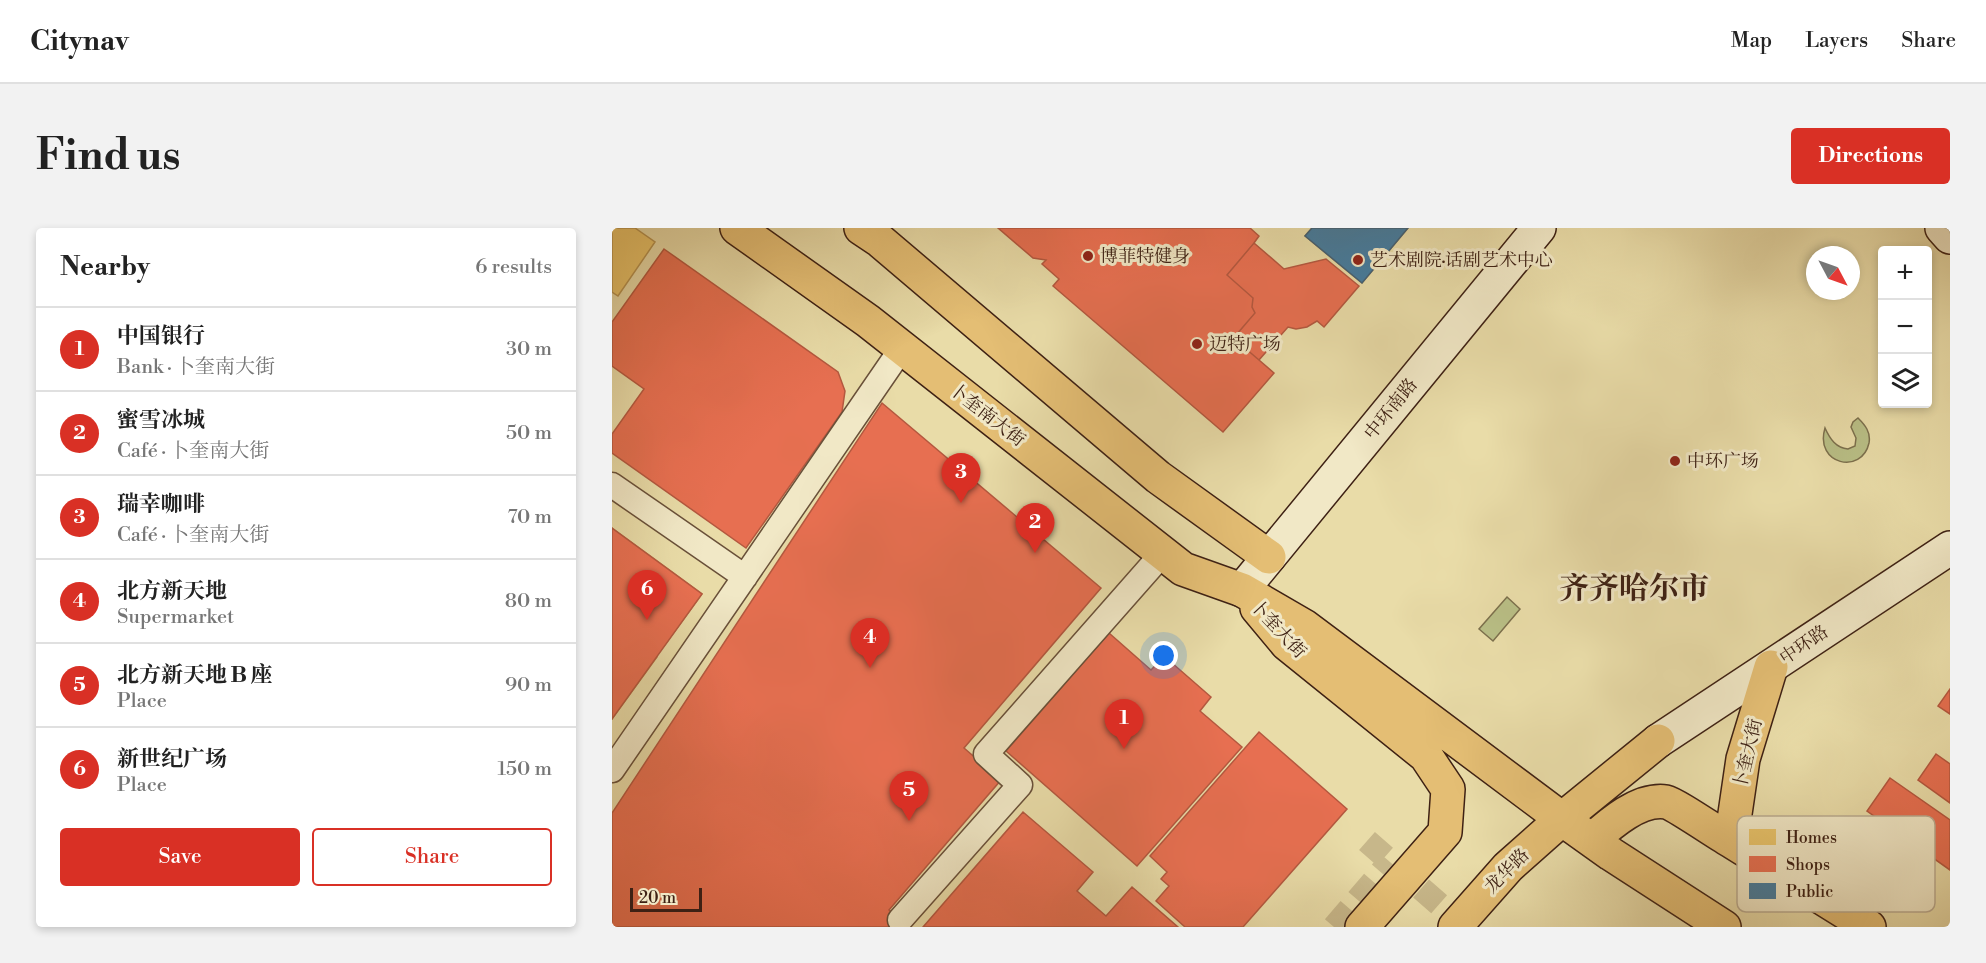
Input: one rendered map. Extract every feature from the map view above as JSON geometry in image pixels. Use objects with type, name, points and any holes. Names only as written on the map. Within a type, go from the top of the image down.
[{"type":"main road","name":"卜奎南大街","points":[[737,228],[868,321],[1183,569],[1242,590]]},
{"type":"main road","points":[[861,228],[879,240],[1158,477],[1269,557]]},
{"type":"main road","name":"中环南路","points":[[1242,590],[1539,228]]},
{"type":"main road","points":[[1942,228],[1950,237]]},
{"type":"main road","name":"中环路","points":[[1658,741],[1950,548]]},
{"type":"main road","name":"卜奎大街","points":[[1242,590],[1304,626],[1562,819]]},
{"type":"main road","name":"卜奎大街","points":[[1242,590],[1287,644],[1426,756],[1448,789],[1445,832],[1362,927]]},
{"type":"main road","name":"卜奎大街","points":[[1731,842],[1743,759],[1771,667]]},
{"type":"main road","name":"龙华路","points":[[1455,927],[1508,867],[1562,819],[1658,741]]},
{"type":"main road","points":[[1592,840],[1615,821],[1642,805],[1667,802],[1737,846]]},
{"type":"main road","points":[[1562,819],[1724,927]]},
{"type":"main road","points":[[1845,912],[1869,927]]},
{"type":"street","points":[[612,770],[902,348]]},
{"type":"street","points":[[612,485],[745,576]]},
{"type":"street","points":[[900,920],[1020,785],[986,754],[1163,553]]},
{"type":"green space","points":[[1858,418],[1869,435],[1865,453],[1849,462],[1832,457],[1823,441],[1825,428],[1834,442],[1848,449],[1855,446],[1856,438],[1851,427]]},
{"type":"green space","points":[[1507,597],[1520,609],[1493,641],[1479,629]]},
{"type":"building: Homes","points":[[612,228],[635,228],[655,242],[618,296],[612,292]]},
{"type":"building: Homes","name":"艺术剧院·话剧艺术中心","points":[[1312,228],[1408,228],[1362,283],[1305,236]]},
{"type":"building: Homes","points":[[612,528],[702,594],[664,646],[647,634],[665,610],[655,603],[631,637],[612,623]]},
{"type":"building: Homes","points":[[1022,561],[1071,603],[968,723],[919,680]]},
{"type":"building: Homes","points":[[612,624],[657,657],[612,719]]},
{"type":"building: Homes","points":[[936,740],[985,782],[881,902],[832,859]]},
{"type":"building: Shops","name":"迈特广场","points":[[998,228],[1250,228],[1259,236],[1254,243],[1284,269],[1326,259],[1359,286],[1324,327],[1317,321],[1307,327],[1296,329],[1288,327],[1259,360],[1274,373],[1223,432],[1053,286],[1059,279],[1042,264],[1046,260],[1033,258]]},
{"type":"building: Shops","points":[[1254,243],[1284,269],[1326,259],[1359,286],[1324,327],[1317,321],[1307,327],[1296,329],[1288,327],[1259,360],[1238,342],[1242,338],[1237,334],[1255,313],[1252,307],[1253,298],[1227,275]]},
{"type":"building: Shops","points":[[664,249],[838,372],[845,391],[842,412],[746,548],[612,453],[612,434],[644,389],[612,366],[612,322]]},
{"type":"building: Shops","points":[[882,403],[1101,588],[964,748],[1001,780],[889,910],[908,927],[612,927],[612,813]]},
{"type":"building: Shops","points":[[612,528],[702,594],[612,719]]},
{"type":"building: Shops","points":[[1109,633],[1151,670],[1164,656],[1211,697],[1200,711],[1242,747],[1137,866],[1006,751]]},
{"type":"building: Shops","points":[[1950,689],[1950,714],[1938,706]]},
{"type":"building: Shops","points":[[1259,732],[1347,809],[1243,927],[1185,927],[1156,901],[1169,886],[1161,879],[1167,872],[1150,856]]},
{"type":"building: Shops","points":[[1936,754],[1950,764],[1950,803],[1918,780]]},
{"type":"building: Shops","points":[[1890,778],[1950,820],[1950,870],[1935,859],[1935,816],[1874,816],[1867,811]]},
{"type":"building: Shops","points":[[1023,812],[1093,872],[1077,891],[1106,916],[1132,887],[1178,927],[923,927]]},
{"type":"building: Public","name":"艺术剧院·话剧艺术中心","points":[[1312,228],[1408,228],[1362,283],[1305,236]]},
{"type":"tunnel","points":[[1367,841],[1465,927]]},
{"type":"tunnel","points":[[1334,927],[1390,862]]},
{"type":"place","name":"博菲特健身","points":[[1088,256]]},
{"type":"place","name":"艺术剧院·话剧艺术中心","points":[[1358,260]]},
{"type":"place","name":"迈特广场","points":[[1197,344]]},
{"type":"place","name":"中环广场","points":[[1675,461]]},
{"type":"place","name":"瑞幸咖啡","points":[[961,503]]},
{"type":"place","name":"蜜雪冰城","points":[[1035,553]]},
{"type":"place","name":"新世纪广场","points":[[647,620]]},
{"type":"place","name":"北方新天地","points":[[870,668]]},
{"type":"place","name":"中国银行","points":[[1124,749]]},
{"type":"place","name":"北方新天地 B 座","points":[[909,821]]},
{"type":"district","name":"齐齐哈尔市","points":[[1634,589]]}]
